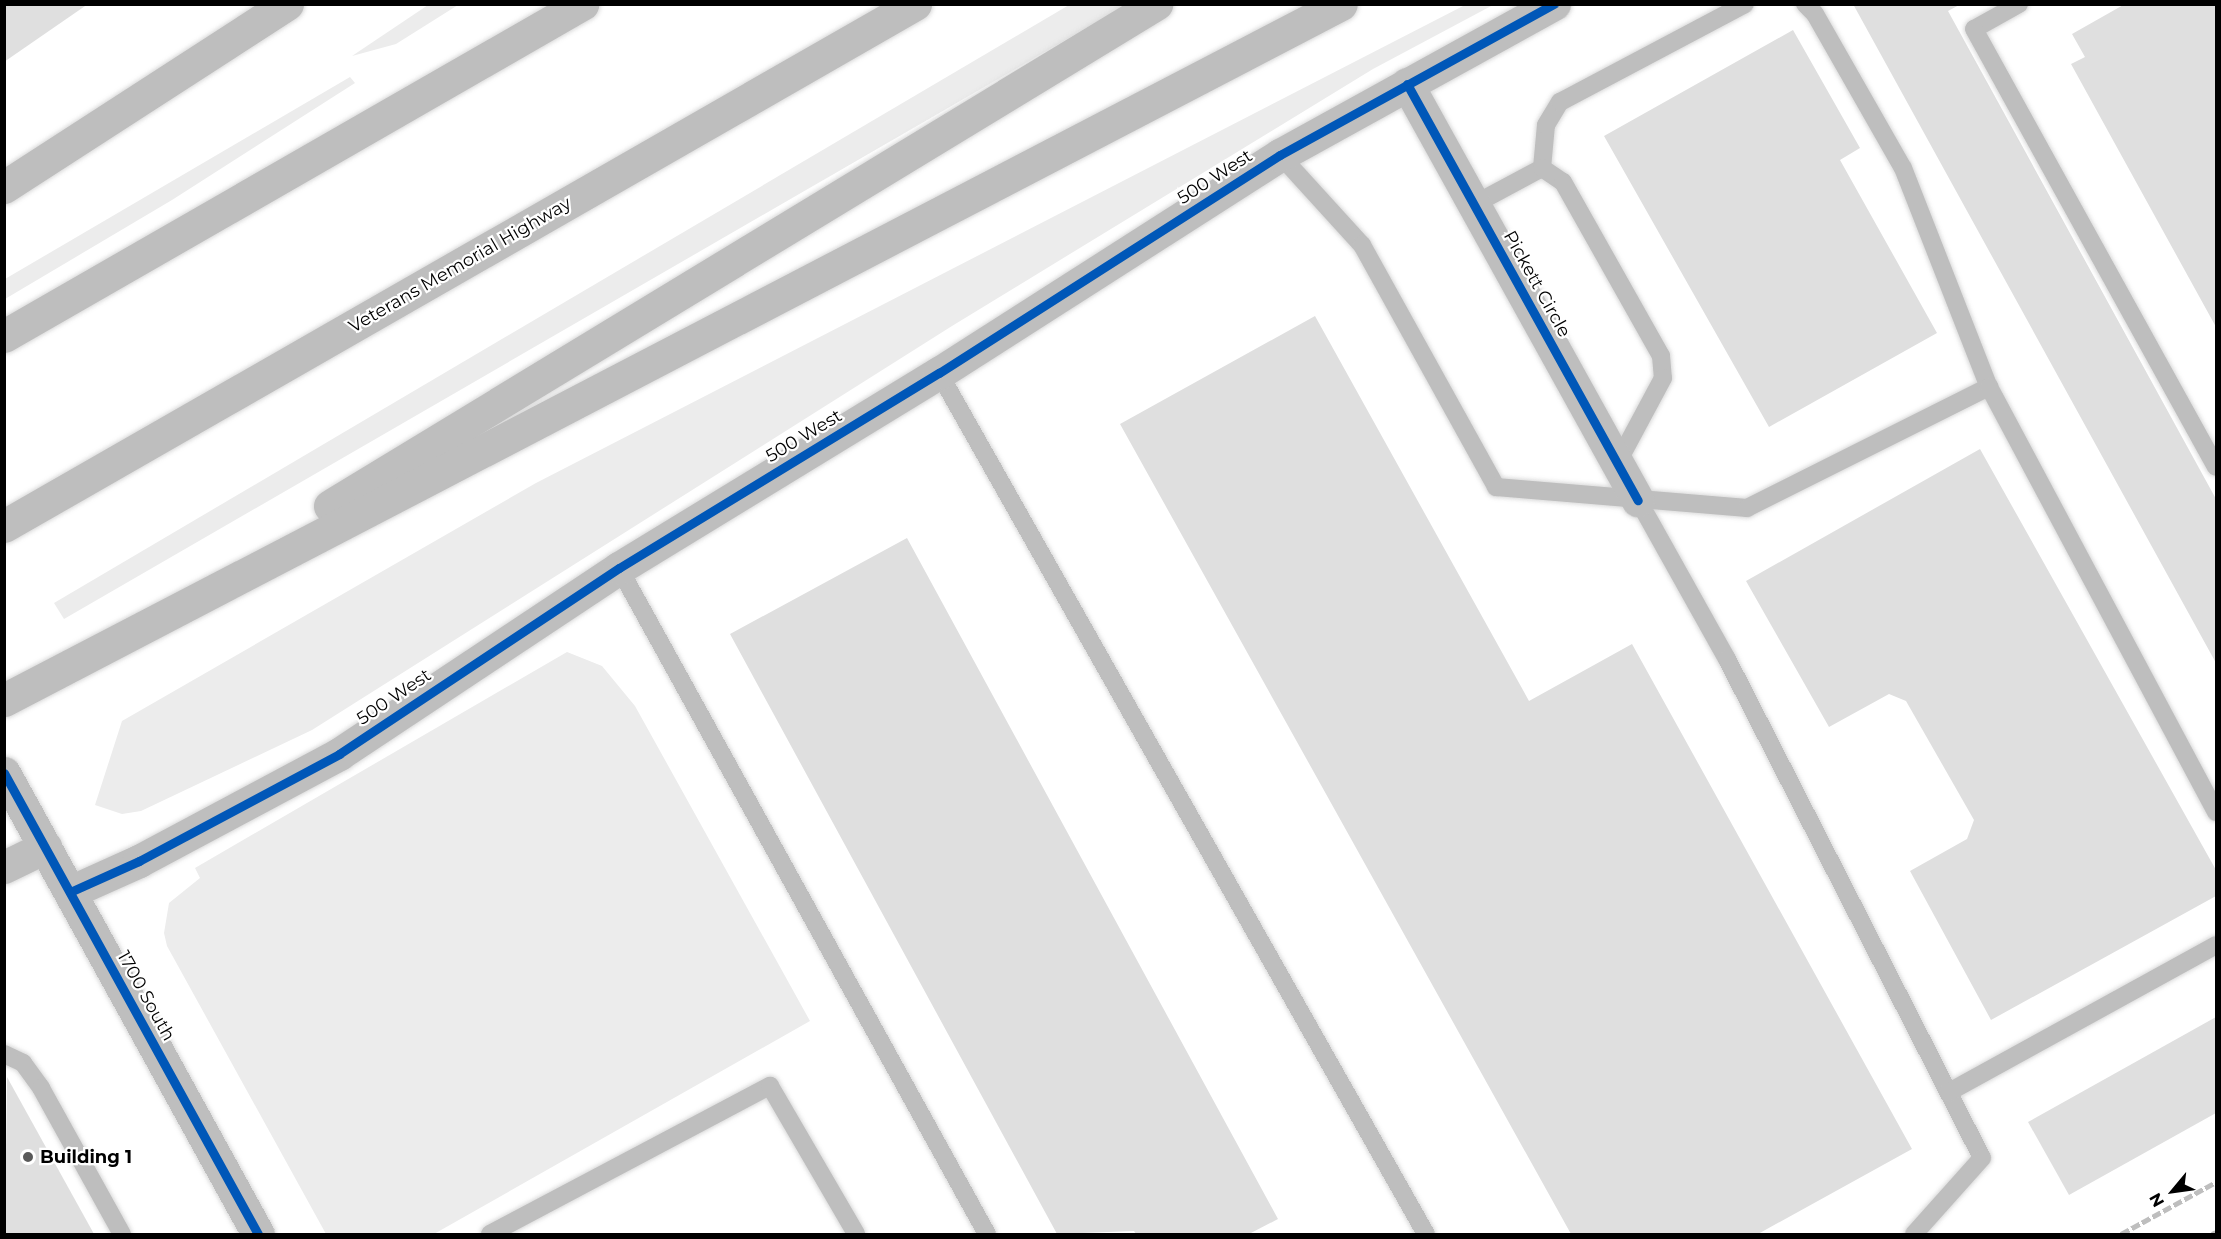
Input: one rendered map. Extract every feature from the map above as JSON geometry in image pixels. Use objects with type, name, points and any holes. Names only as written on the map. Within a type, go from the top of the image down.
[{"type":"main road","points":[[4,187],[287,4]]},
{"type":"main road","points":[[4,336],[582,4]]},
{"type":"main road","name":"Veterans Memorial Highway","points":[[4,526],[915,4]]},
{"type":"main road","points":[[54,674],[1156,4]]},
{"type":"main road","points":[[4,700],[1341,4]]},
{"type":"main road","name":"500 West","points":[[70,892],[139,861],[339,753],[619,568],[939,373],[1280,154],[1554,4]]},
{"type":"main road","name":"Pickett Circle","points":[[1407,84],[1638,500]]},
{"type":"main road","name":"1700 South","points":[[4,772],[258,1234]]},
{"type":"main road","points":[[4,867],[45,847]]},
{"type":"lane","points":[[1542,168],[1546,125],[1560,102],[1745,4]]},
{"type":"lane","points":[[2019,4],[1974,29],[2217,467]]},
{"type":"lane","points":[[1810,9],[1903,168],[1989,387],[2217,812]]},
{"type":"lane","points":[[1280,154],[1362,245],[1496,487],[1748,508],[1989,387]]},
{"type":"lane","points":[[1473,205],[1542,168]]},
{"type":"lane","points":[[1542,168],[1563,182],[1661,356],[1663,378],[1618,462]]},
{"type":"lane","points":[[939,373],[1426,1234]]},
{"type":"lane","points":[[1638,500],[1727,659],[1982,1158],[1914,1234]]},
{"type":"lane","points":[[619,568],[987,1234]]},
{"type":"lane","points":[[1948,1092],[2217,945]]},
{"type":"lane","points":[[4,1054],[23,1063],[41,1088],[122,1234]]},
{"type":"lane","points":[[490,1234],[770,1086],[856,1234]]},
{"type":"shaded area","points":[[428,5],[458,5],[396,44],[352,56]]},
{"type":"shaded area","points":[[1069,5],[1126,5],[64,619],[54,603]]},
{"type":"shaded area","points":[[1465,5],[1493,5],[1373,69],[952,326],[312,730],[141,811],[122,814],[95,805],[122,721],[536,483]]},
{"type":"shaded area","points":[[350,77],[355,83],[172,200],[5,299],[5,279]]},
{"type":"shaded area","points":[[567,652],[602,666],[635,706],[810,1021],[434,1234],[326,1234],[167,946],[164,933],[169,903],[200,878],[195,868]]},
{"type":"building","points":[[4,4],[88,4],[4,62]]},
{"type":"building","points":[[1853,4],[1961,4],[1948,11],[2216,499],[2216,663]]},
{"type":"building","points":[[2125,4],[2216,4],[2216,327],[2071,64],[2085,57],[2072,34]]},
{"type":"building","points":[[1793,30],[1860,148],[1840,160],[1937,333],[1769,427],[1604,136]]},
{"type":"building","points":[[1315,316],[1529,701],[1632,644],[1912,1149],[1758,1234],[1571,1234],[1120,424]]},
{"type":"building","points":[[1980,449],[2216,870],[2216,896],[1991,1020],[1910,871],[1967,839],[1974,820],[1906,701],[1889,694],[1829,727],[1746,581]]},
{"type":"building","points":[[907,538],[1278,1219],[1249,1234],[1136,1234],[1134,1231],[1057,1234],[730,634]]},
{"type":"building","points":[[2216,1017],[2216,1113],[2069,1195],[2028,1122]]},
{"type":"building","name":"Building 1","points":[[7,1077],[94,1234],[5,1234]]},
{"type":"railway","points":[[2121,1234],[2216,1182]]},
{"type":"railway","points":[[2212,1234],[2216,1232]]},
{"type":"cycle path","points":[[70,892],[139,861],[339,754],[619,568],[939,373],[1280,155],[1554,4]]},
{"type":"cycle path","points":[[1407,84],[1638,500]]},
{"type":"cycle path","points":[[4,773],[258,1234]]},
{"type":"place","name":"Building 1","points":[[28,1157]]}]
